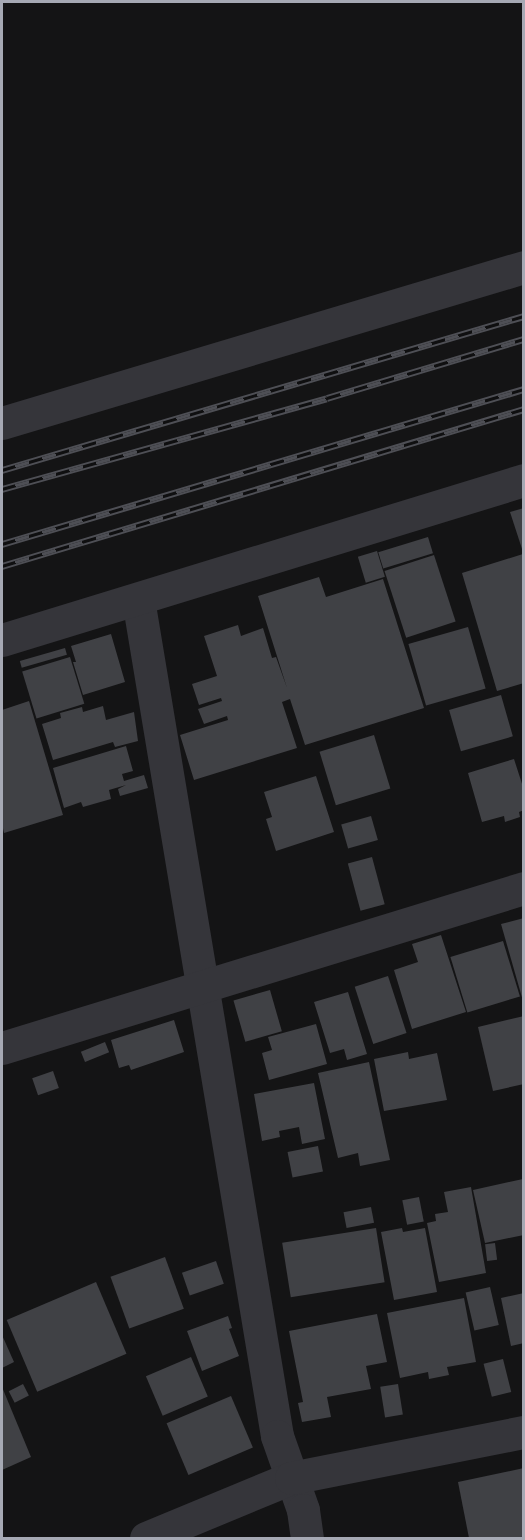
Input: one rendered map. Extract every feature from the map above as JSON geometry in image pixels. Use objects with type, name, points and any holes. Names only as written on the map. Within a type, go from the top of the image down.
[{"type":"street","points":[[2,423],[524,267]]},
{"type":"street","points":[[2,640],[524,480]]},
{"type":"street","points":[[138,599],[277,1436],[303,1510],[307,1539]]},
{"type":"street","points":[[2,1048],[524,888]]},
{"type":"street","points":[[146,1539],[291,1478],[524,1432]]},
{"type":"building","points":[[524,508],[524,552],[523,552],[510,512]]},
{"type":"building","points":[[428,537],[433,553],[383,568],[378,552]]},
{"type":"building","points":[[377,551],[385,577],[366,583],[358,557]]},
{"type":"building","points":[[523,554],[524,683],[497,691],[462,573]]},
{"type":"building","points":[[434,555],[456,622],[406,638],[385,571]]},
{"type":"building","points":[[319,577],[326,597],[383,579],[424,708],[305,745],[290,699],[282,702],[297,748],[194,780],[180,735],[228,720],[227,716],[204,724],[198,709],[222,701],[221,698],[199,705],[192,684],[217,676],[204,636],[238,625],[241,636],[263,628],[272,658],[276,657],[287,688],[258,596]]},
{"type":"building","points":[[468,627],[486,689],[426,706],[408,644]]},
{"type":"building","points":[[111,634],[125,682],[83,695],[73,662],[76,662],[71,646]]},
{"type":"building","points":[[65,648],[67,655],[22,668],[20,661]]},
{"type":"building","points":[[70,657],[84,704],[37,718],[22,672]]},
{"type":"building","points":[[501,695],[513,736],[461,751],[449,710]]},
{"type":"building","points":[[29,701],[63,815],[4,833],[2,824],[2,710]]},
{"type":"building","points":[[103,706],[106,720],[134,712],[138,741],[115,747],[113,742],[53,760],[42,724],[61,718],[60,713],[82,707],[83,712]]},
{"type":"building","points":[[374,735],[390,789],[336,805],[319,752]]},
{"type":"building","points":[[126,746],[133,771],[122,774],[124,781],[144,775],[148,788],[120,796],[118,789],[126,785],[109,790],[111,799],[83,807],[81,802],[64,808],[53,768]]},
{"type":"building","points":[[514,759],[524,790],[524,810],[519,812],[520,817],[505,822],[504,816],[482,822],[468,773]]},
{"type":"building","points":[[316,776],[334,832],[276,851],[266,819],[272,817],[264,792]]},
{"type":"building","points":[[371,816],[378,840],[348,849],[341,825]]},
{"type":"building","points":[[372,857],[385,904],[361,911],[348,863]]},
{"type":"building","points":[[524,918],[524,1001],[523,1001],[501,924]]},
{"type":"building","points":[[441,935],[466,1012],[412,1029],[394,970],[418,962],[412,944]]},
{"type":"building","points":[[503,941],[520,996],[467,1013],[450,957]]},
{"type":"building","points":[[388,976],[407,1033],[373,1044],[355,987]]},
{"type":"building","points":[[270,990],[282,1031],[245,1042],[233,1000]]},
{"type":"building","points":[[348,992],[367,1054],[347,1060],[344,1049],[330,1053],[314,1002]]},
{"type":"building","points":[[524,1016],[524,1084],[493,1091],[478,1027]]},
{"type":"building","points":[[174,1020],[184,1052],[131,1070],[129,1065],[119,1068],[111,1040]]},
{"type":"building","points":[[316,1024],[327,1064],[269,1080],[262,1053],[272,1050],[268,1037]]},
{"type":"building","points":[[105,1042],[109,1052],[85,1062],[81,1052]]},
{"type":"building","points":[[408,1052],[409,1059],[437,1053],[447,1100],[384,1111],[374,1059]]},
{"type":"building","points":[[369,1062],[390,1160],[360,1166],[358,1153],[338,1158],[318,1073]]},
{"type":"building","points":[[53,1071],[59,1088],[38,1095],[32,1078]]},
{"type":"building","points":[[314,1083],[325,1139],[302,1144],[299,1127],[279,1131],[280,1137],[262,1141],[254,1094]]},
{"type":"building","points":[[318,1146],[323,1172],[293,1177],[288,1152]]},
{"type":"building","points":[[523,1179],[524,1235],[485,1243],[473,1190]]},
{"type":"building","points":[[471,1187],[486,1273],[439,1282],[427,1223],[436,1221],[435,1214],[448,1212],[444,1192]]},
{"type":"building","points":[[419,1197],[424,1222],[407,1225],[402,1200]]},
{"type":"building","points":[[371,1207],[374,1223],[347,1228],[344,1212]]},
{"type":"building","points":[[376,1228],[385,1282],[291,1297],[282,1243]]},
{"type":"building","points":[[402,1228],[403,1232],[425,1228],[437,1292],[394,1300],[381,1232]]},
{"type":"building","points":[[495,1243],[497,1260],[487,1261],[485,1244]]},
{"type":"building","points":[[165,1257],[184,1309],[129,1329],[110,1277]]},
{"type":"building","points":[[216,1261],[224,1284],[190,1295],[182,1273]]},
{"type":"building","points":[[96,1282],[126,1354],[37,1392],[7,1320]]},
{"type":"building","points":[[490,1287],[499,1325],[474,1331],[466,1293]]},
{"type":"building","points":[[524,1293],[524,1343],[511,1346],[501,1298]]},
{"type":"building","points":[[464,1298],[476,1362],[447,1367],[449,1375],[429,1379],[428,1372],[400,1378],[387,1313]]},
{"type":"building","points":[[377,1314],[387,1362],[366,1366],[371,1389],[327,1397],[331,1417],[302,1422],[298,1403],[303,1402],[289,1331]]},
{"type":"building","points":[[228,1316],[232,1328],[229,1329],[239,1356],[202,1371],[187,1331]]},
{"type":"building","points":[[2,1335],[14,1362],[2,1368]]},
{"type":"building","points":[[191,1357],[208,1397],[163,1416],[146,1376]]},
{"type":"building","points":[[503,1359],[511,1392],[492,1397],[484,1364]]},
{"type":"building","points":[[23,1384],[29,1396],[15,1403],[9,1391]]},
{"type":"building","points":[[398,1384],[403,1415],[385,1417],[380,1387]]},
{"type":"building","points":[[2,1387],[31,1457],[2,1470]]},
{"type":"building","points":[[231,1396],[253,1448],[188,1475],[167,1423]]},
{"type":"building","points":[[524,1468],[524,1538],[469,1538],[458,1482]]},
{"type":"railway","points":[[2,470],[524,316]]},
{"type":"railway","points":[[2,489],[327,398],[524,339]]},
{"type":"railway","points":[[2,544],[524,389]]},
{"type":"railway","points":[[2,566],[524,409]]}]
